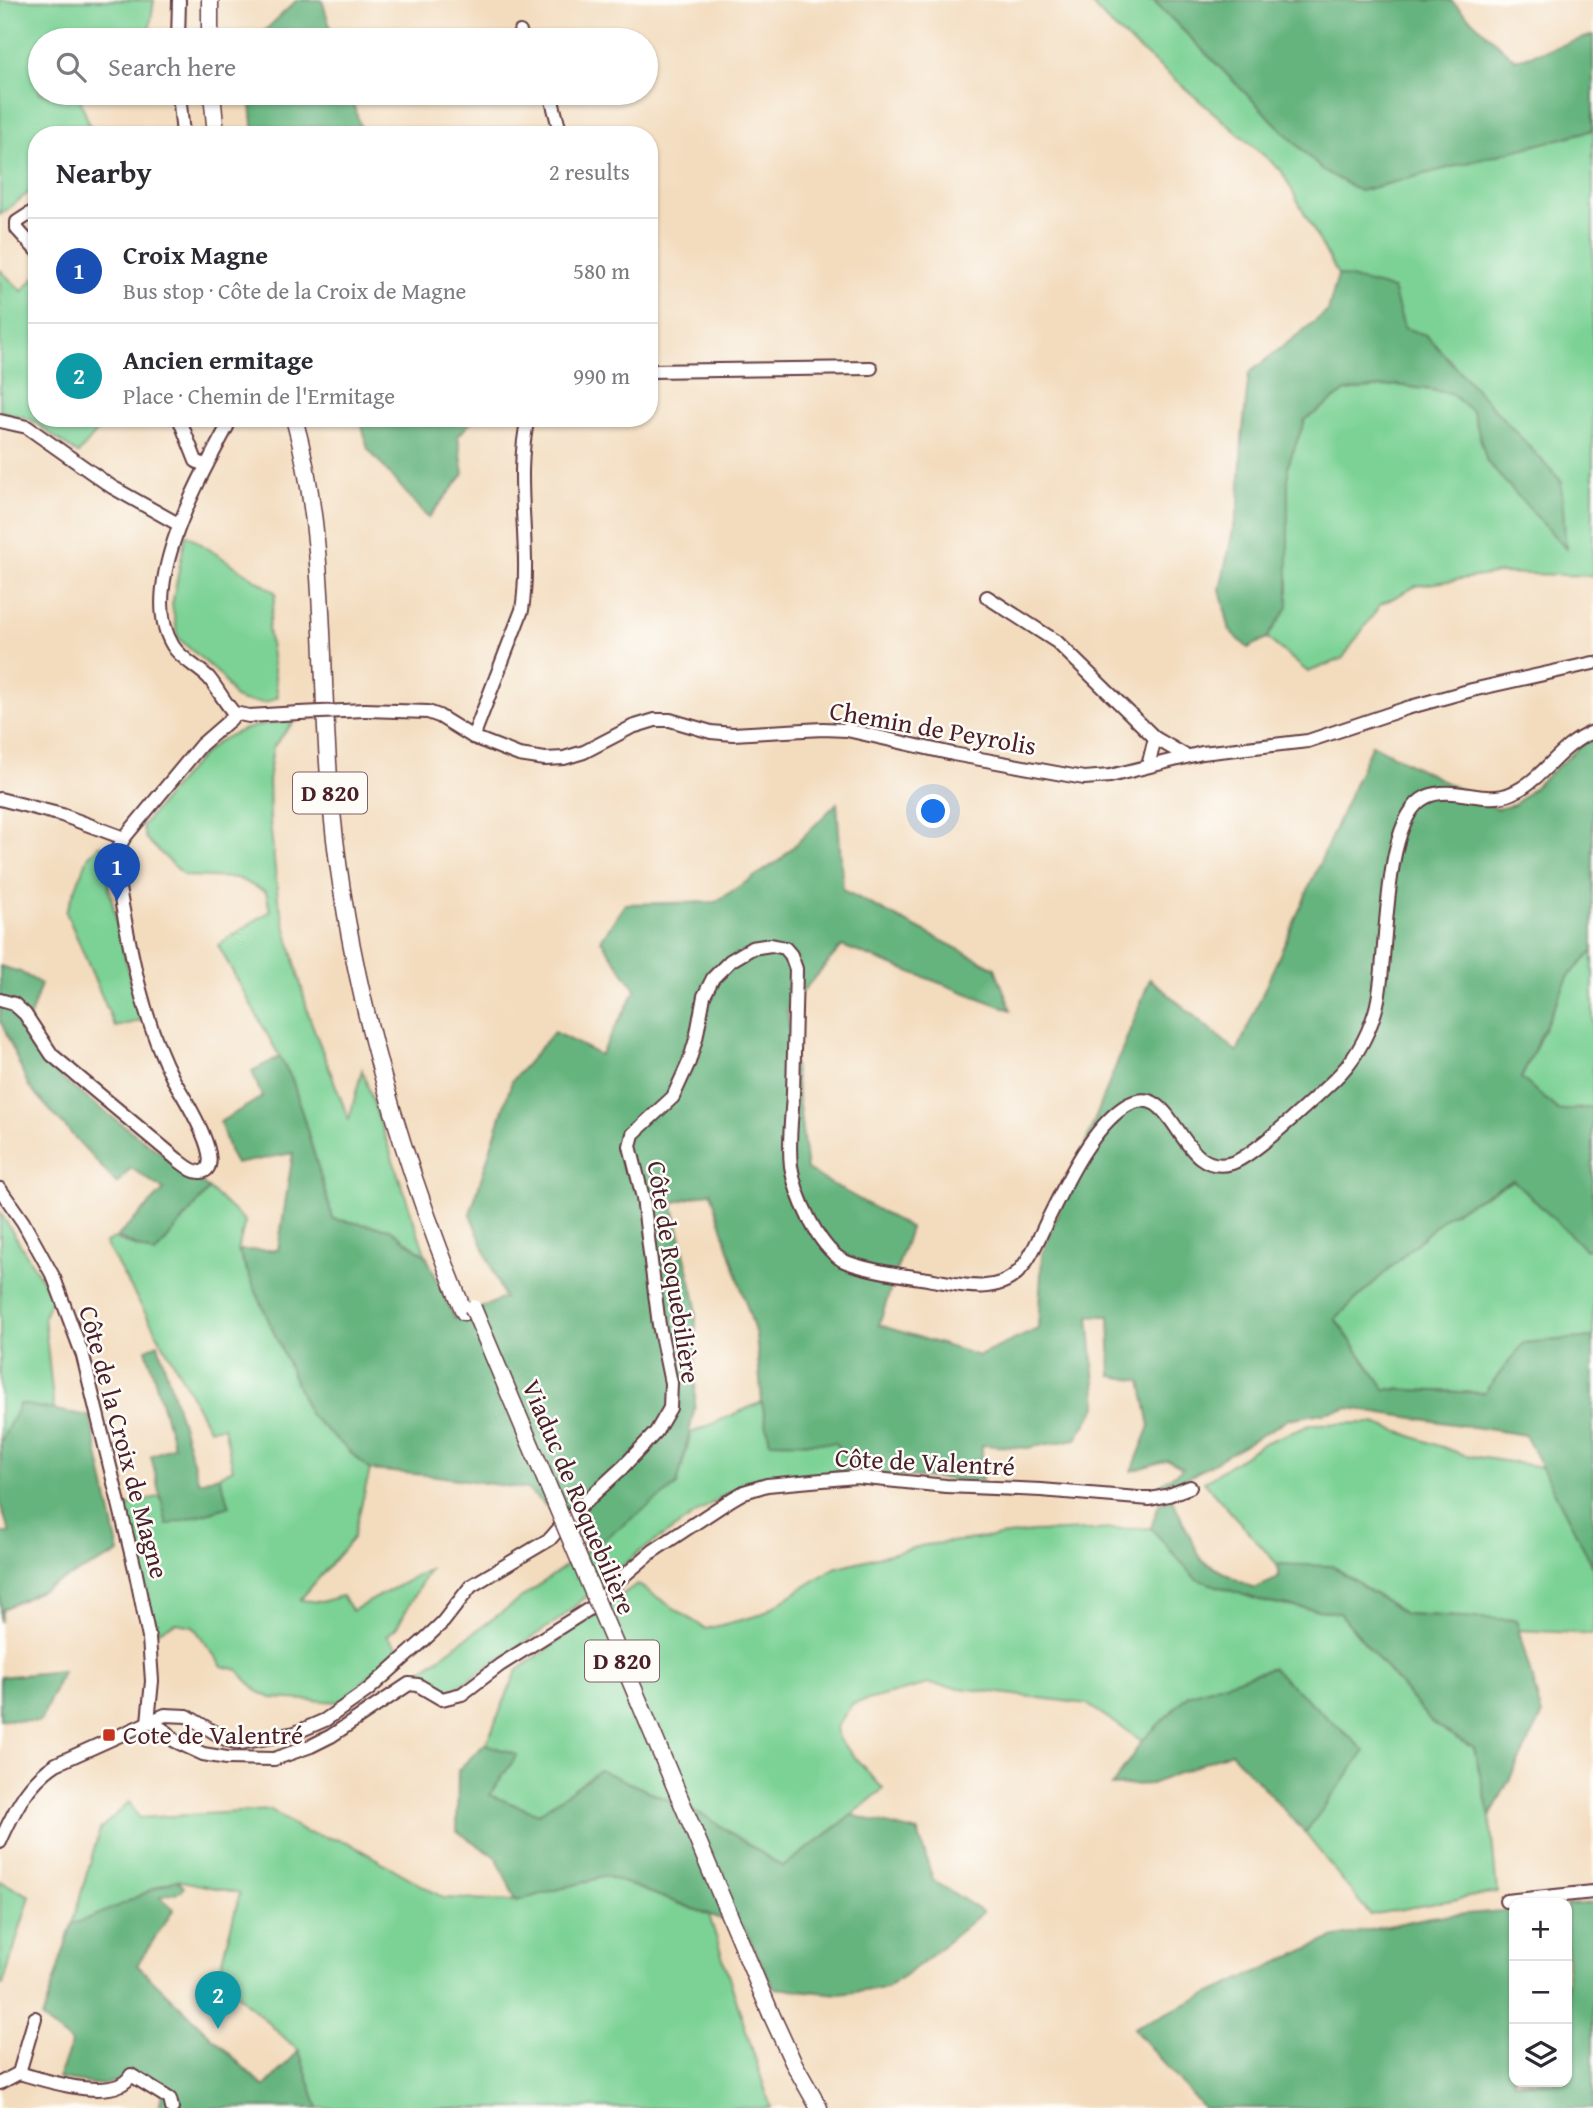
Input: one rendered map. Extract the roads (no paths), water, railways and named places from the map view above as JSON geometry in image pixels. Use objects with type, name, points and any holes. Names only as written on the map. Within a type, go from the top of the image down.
[{"type":"main road","points":[[210,0],[210,28]]},
{"type":"main road","points":[[213,105],[215,126]]},
{"type":"main road","name":"Viaduc de Roquebilière","points":[[296,427],[308,479],[316,537],[326,740],[340,882],[352,954],[370,1029],[410,1161],[468,1310],[766,2016]]},
{"type":"main road","name":"D 820","points":[[766,2016],[808,2108]]},
{"type":"main road","name":"D 820","points":[[766,2016],[819,2108]]},
{"type":"street","points":[[178,0],[178,28]]},
{"type":"street","points":[[180,105],[182,126]]},
{"type":"street","points":[[553,105],[559,126]]},
{"type":"street","points":[[28,215],[17,222],[17,229],[28,241]]},
{"type":"street","points":[[658,371],[870,368]]},
{"type":"street","points":[[0,421],[27,428],[112,487],[178,524]]},
{"type":"street","points":[[182,427],[195,461],[206,466]]},
{"type":"street","points":[[0,1000],[14,1004],[25,1014],[51,1055],[178,1160],[197,1172],[209,1168],[212,1160],[208,1145],[166,1064],[143,1001],[116,872],[117,851],[124,838],[201,745],[231,719],[234,713],[209,679],[174,649],[163,625],[162,608],[164,586],[178,524],[226,427]]},
{"type":"street","points":[[473,737],[522,610],[526,589],[524,446],[527,427]]},
{"type":"street","points":[[987,597],[1057,642],[1155,738],[1185,756]]},
{"type":"street","name":"Chemin de Peyrolis","points":[[234,713],[249,716],[365,710],[428,712],[473,737],[519,755],[545,759],[583,752],[632,727],[655,720],[670,720],[711,732],[733,734],[847,730],[1068,777],[1111,776],[1185,756],[1308,741],[1407,708],[1472,690],[1593,663]]},
{"type":"street","name":"Côte de Roquebilière","points":[[165,1715],[187,1716],[227,1740],[240,1743],[295,1733],[325,1720],[354,1700],[424,1640],[443,1622],[471,1587],[550,1539],[656,1432],[670,1408],[671,1383],[659,1325],[643,1198],[630,1146],[634,1134],[673,1097],[689,1062],[704,996],[713,978],[730,961],[752,948],[771,945],[785,948],[796,969],[789,1144],[800,1199],[825,1245],[844,1260],[893,1273],[970,1286],[990,1286],[1017,1274],[1092,1141],[1109,1120],[1126,1106],[1140,1100],[1155,1103],[1168,1114],[1195,1154],[1209,1164],[1230,1164],[1255,1148],[1336,1078],[1355,1056],[1368,1034],[1376,1009],[1382,979],[1392,871],[1407,817],[1418,803],[1443,792],[1483,797],[1514,793],[1567,746],[1593,732]]},
{"type":"street","points":[[1148,766],[1155,738]]},
{"type":"street","points":[[0,799],[62,815],[124,838]]},
{"type":"street","name":"Côte de la Croix de Magne","points":[[0,1189],[45,1258],[83,1356],[149,1638],[152,1681],[149,1721]]},
{"type":"street","name":"Côte de Valentré","points":[[149,1721],[175,1741],[203,1754],[227,1758],[274,1759],[311,1746],[331,1735],[409,1684],[418,1685],[442,1699],[462,1694],[500,1665],[597,1604],[653,1550],[744,1492],[767,1485],[856,1477],[946,1486],[1150,1499],[1190,1487]]},
{"type":"street","points":[[0,1842],[14,1810],[30,1786],[56,1764],[165,1715],[168,1733]]},
{"type":"street","points":[[1506,1901],[1593,1892]]},
{"type":"street","points":[[19,2073],[36,2018]]},
{"type":"street","points":[[0,2083],[19,2073],[64,2086],[102,2089],[123,2084],[131,2075],[170,2099],[172,2108]]},
{"type":"place","name":"Croix Magne","points":[[117,901]]},
{"type":"place","name":"Cote de Valentré","points":[[109,1735]]},
{"type":"place","name":"Ancien ermitage","points":[[218,2029]]}]
